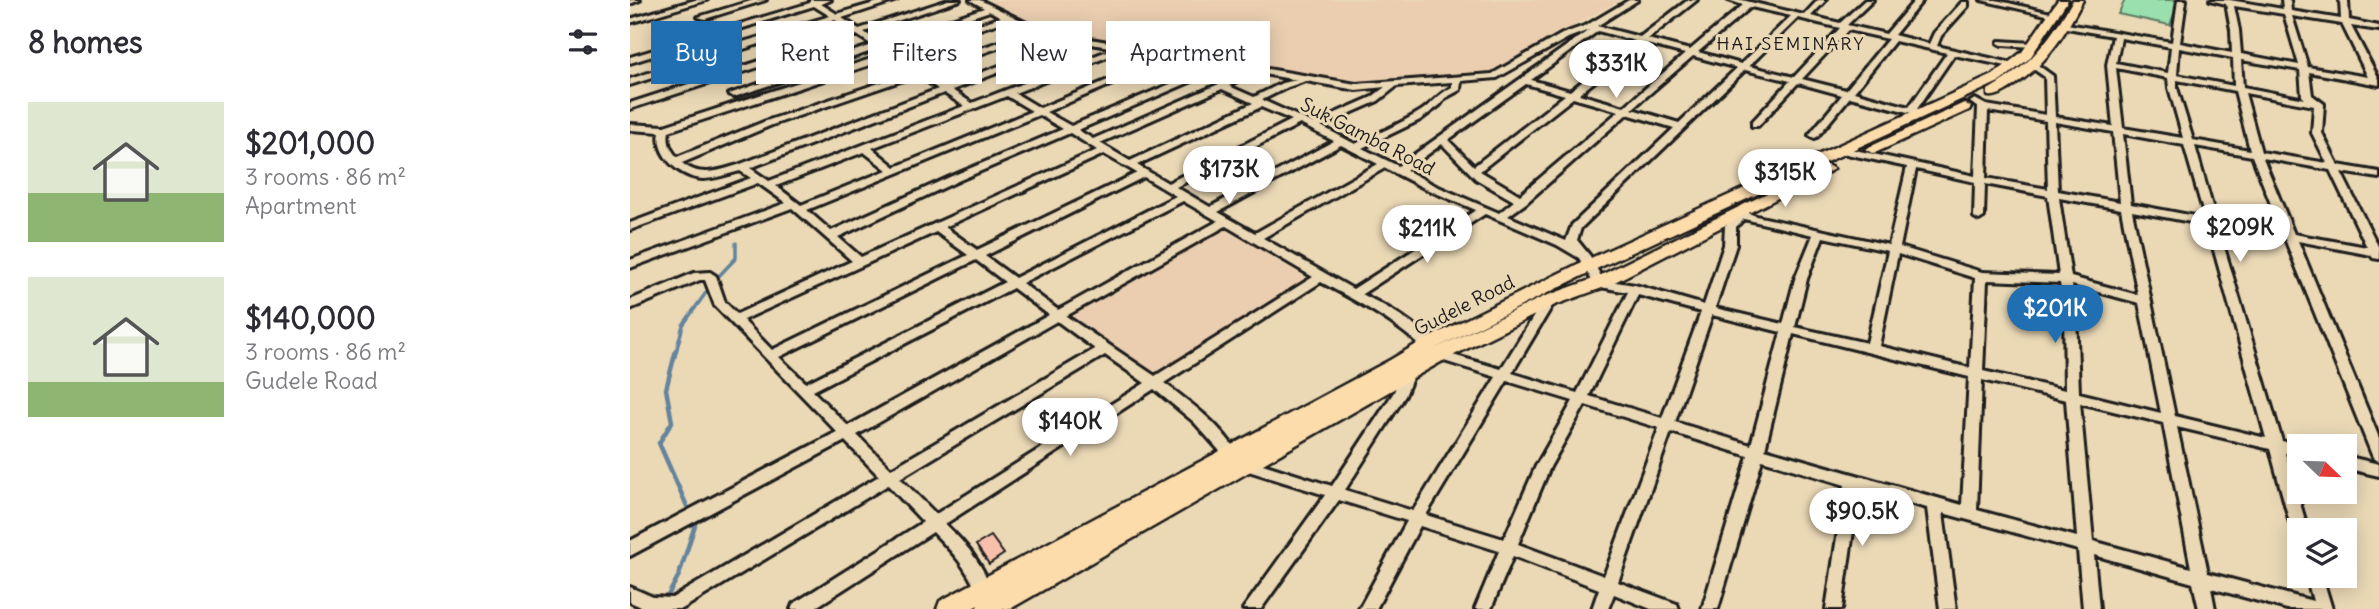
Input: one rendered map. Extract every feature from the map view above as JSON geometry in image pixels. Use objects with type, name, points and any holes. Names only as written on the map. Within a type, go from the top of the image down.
[{"type":"highway","name":"Gudele Road","points":[[988,609],[1247,465],[1408,371],[1434,350],[1549,301],[1599,283],[1739,214],[1917,111],[1978,88],[2013,66],[2078,0]]},
{"type":"highway","name":"Gudele Road","points":[[949,609],[1231,454],[1434,350],[1586,261],[1850,152],[1979,105],[2035,66],[2052,48],[2058,19]]},
{"type":"street","points":[[630,2],[636,0]]},
{"type":"street","points":[[663,0],[675,8]]},
{"type":"street","points":[[630,21],[703,0]]},
{"type":"street","points":[[702,17],[762,0]]},
{"type":"street","points":[[630,60],[812,2],[827,0]]},
{"type":"street","points":[[630,82],[893,0]]},
{"type":"street","points":[[630,106],[956,0]]},
{"type":"street","points":[[974,0],[1012,21]]},
{"type":"street","points":[[1400,170],[1527,81],[1593,27],[1634,0]]},
{"type":"street","points":[[1475,170],[1693,0]]},
{"type":"street","points":[[1732,0],[2013,66]]},
{"type":"street","points":[[1766,8],[1776,0]]},
{"type":"street","points":[[1586,261],[1571,240],[1576,227],[1745,67],[1822,0]]},
{"type":"street","points":[[1755,124],[1869,0]]},
{"type":"street","points":[[1814,135],[1919,0]]},
{"type":"street","points":[[1985,0],[2117,35],[2376,82]]},
{"type":"street","points":[[2020,8],[2027,0]]},
{"type":"street","points":[[2182,0],[2180,31],[2172,46],[2172,76],[2186,143],[2296,518]]},
{"type":"street","points":[[2214,0],[2379,28]]},
{"type":"street","points":[[2286,0],[2286,12],[2307,78],[2307,96],[2319,104]]},
{"type":"street","points":[[2344,0],[2345,22],[2376,82]]},
{"type":"street","points":[[812,2],[868,37]]},
{"type":"street","points":[[2229,2],[2238,58],[2239,89],[2257,156],[2379,455]]},
{"type":"street","points":[[1501,217],[1749,4]]},
{"type":"street","points":[[1932,47],[1937,34],[1965,4]]},
{"type":"street","points":[[954,21],[989,9]]},
{"type":"street","points":[[982,26],[1005,18]]},
{"type":"street","points":[[1270,73],[1345,87],[1393,86],[1494,76],[1565,36],[1593,27],[1917,111],[1952,52]]},
{"type":"street","points":[[2117,35],[2111,65],[2126,206],[2207,609]]},
{"type":"street","points":[[2001,43],[2033,45]]},
{"type":"street","points":[[734,94],[868,50]]},
{"type":"street","points":[[630,227],[866,148],[1106,55]]},
{"type":"street","points":[[630,127],[665,129],[868,63]]},
{"type":"street","points":[[2111,65],[2319,104]]},
{"type":"street","points":[[2035,66],[2049,73],[2053,193],[2070,312],[2072,397],[2091,609]]},
{"type":"street","points":[[665,129],[664,148],[686,174],[695,177],[742,167],[996,69]]},
{"type":"street","points":[[1353,148],[1423,113],[1440,101],[1442,96],[1457,88],[1456,79]]},
{"type":"street","points":[[1129,165],[1258,102],[1284,85],[1306,80]]},
{"type":"street","points":[[1527,81],[1682,127]]},
{"type":"street","points":[[675,162],[769,123],[883,84]]},
{"type":"street","points":[[933,84],[971,107]]},
{"type":"street","points":[[630,264],[894,171],[1106,84]]},
{"type":"street","points":[[830,236],[956,178],[1179,84]]},
{"type":"street","points":[[1092,143],[1225,84]]},
{"type":"street","name":"Suk Gamba Road","points":[[1222,86],[1313,126],[1353,148],[1484,210],[1562,243],[1586,261],[1599,283]]},
{"type":"street","points":[[1313,126],[1375,99],[1393,86]]},
{"type":"street","points":[[1009,93],[1182,197],[1353,293],[1417,334],[1434,350],[1502,376],[1582,397],[1664,425],[1853,481],[2314,609]]},
{"type":"street","points":[[2319,104],[2317,133],[2378,255]]},
{"type":"street","points":[[1979,217],[1979,105],[2051,120],[2379,175]]},
{"type":"street","points":[[1168,187],[1300,120]]},
{"type":"street","points":[[1209,212],[1341,141]]},
{"type":"street","points":[[1444,141],[1480,177],[1522,201]]},
{"type":"street","points":[[866,148],[894,171]]},
{"type":"street","points":[[736,319],[1104,150]]},
{"type":"street","points":[[1850,152],[1980,180],[2378,255]]},
{"type":"street","points":[[1255,238],[1386,163]]},
{"type":"street","points":[[1872,349],[1912,166]]},
{"type":"street","points":[[742,167],[796,207],[861,263]]},
{"type":"street","points":[[772,355],[1143,174]]},
{"type":"street","points":[[804,390],[1182,197]]},
{"type":"street","points":[[1353,293],[1484,210]]},
{"type":"street","points":[[1600,609],[1664,425],[1708,310],[1730,245],[1731,226],[1739,214],[1894,249],[1981,276],[2064,278],[2143,300]]},
{"type":"street","points":[[630,549],[1225,222]]},
{"type":"street","points":[[938,228],[1057,316],[1157,383],[1210,428],[1231,454]]},
{"type":"street","points":[[1710,609],[1757,451],[1801,279],[1819,233]]},
{"type":"street","points":[[630,305],[706,275],[710,276],[719,303],[962,551],[976,570],[984,589]]},
{"type":"street","points":[[1969,514],[1981,276]]},
{"type":"street","points":[[799,609],[1321,277]]},
{"type":"street","points":[[1599,283],[1635,289],[1708,310],[2287,448]]},
{"type":"street","points":[[1483,609],[1511,548],[1543,466],[1582,397],[1635,289]]},
{"type":"street","points":[[1367,609],[1416,519],[1549,301]]},
{"type":"street","points":[[630,594],[652,604],[674,605],[1105,349]]},
{"type":"street","points":[[1251,609],[1335,493],[1400,393],[1408,371]]},
{"type":"street","points":[[1247,465],[1511,548],[1671,609]]},
{"type":"street","points":[[2357,465],[2379,470]]},
{"type":"street","points":[[1834,609],[1853,481]]},
{"type":"street","points":[[1934,504],[1948,609]]},
{"type":"street","points":[[2318,588],[2324,609]]},
{"type":"shaded area","points":[[982,0],[1620,0],[1487,74],[1353,83],[1270,69],[1270,21],[1106,21],[1106,41],[1092,38],[1092,21],[1022,21]]},
{"type":"shaded area","points":[[1222,227],[1308,279],[1154,378],[1067,314]]},
{"type":"green space","points":[[2125,0],[2179,0],[2170,25],[2118,14]]},
{"type":"building","points":[[991,536],[1004,554],[989,564],[976,545]]},
{"type":"waterway","points":[[714,281],[736,258],[736,243]]},
{"type":"waterway","points":[[676,352],[683,325],[710,287]]},
{"type":"waterway","points":[[676,350],[666,389],[672,422],[659,443],[690,513]]},
{"type":"waterway","points":[[665,601],[679,575],[695,525],[693,520]]},
{"type":"district","name":"HAI SEMINARY","points":[[1791,44]]}]
